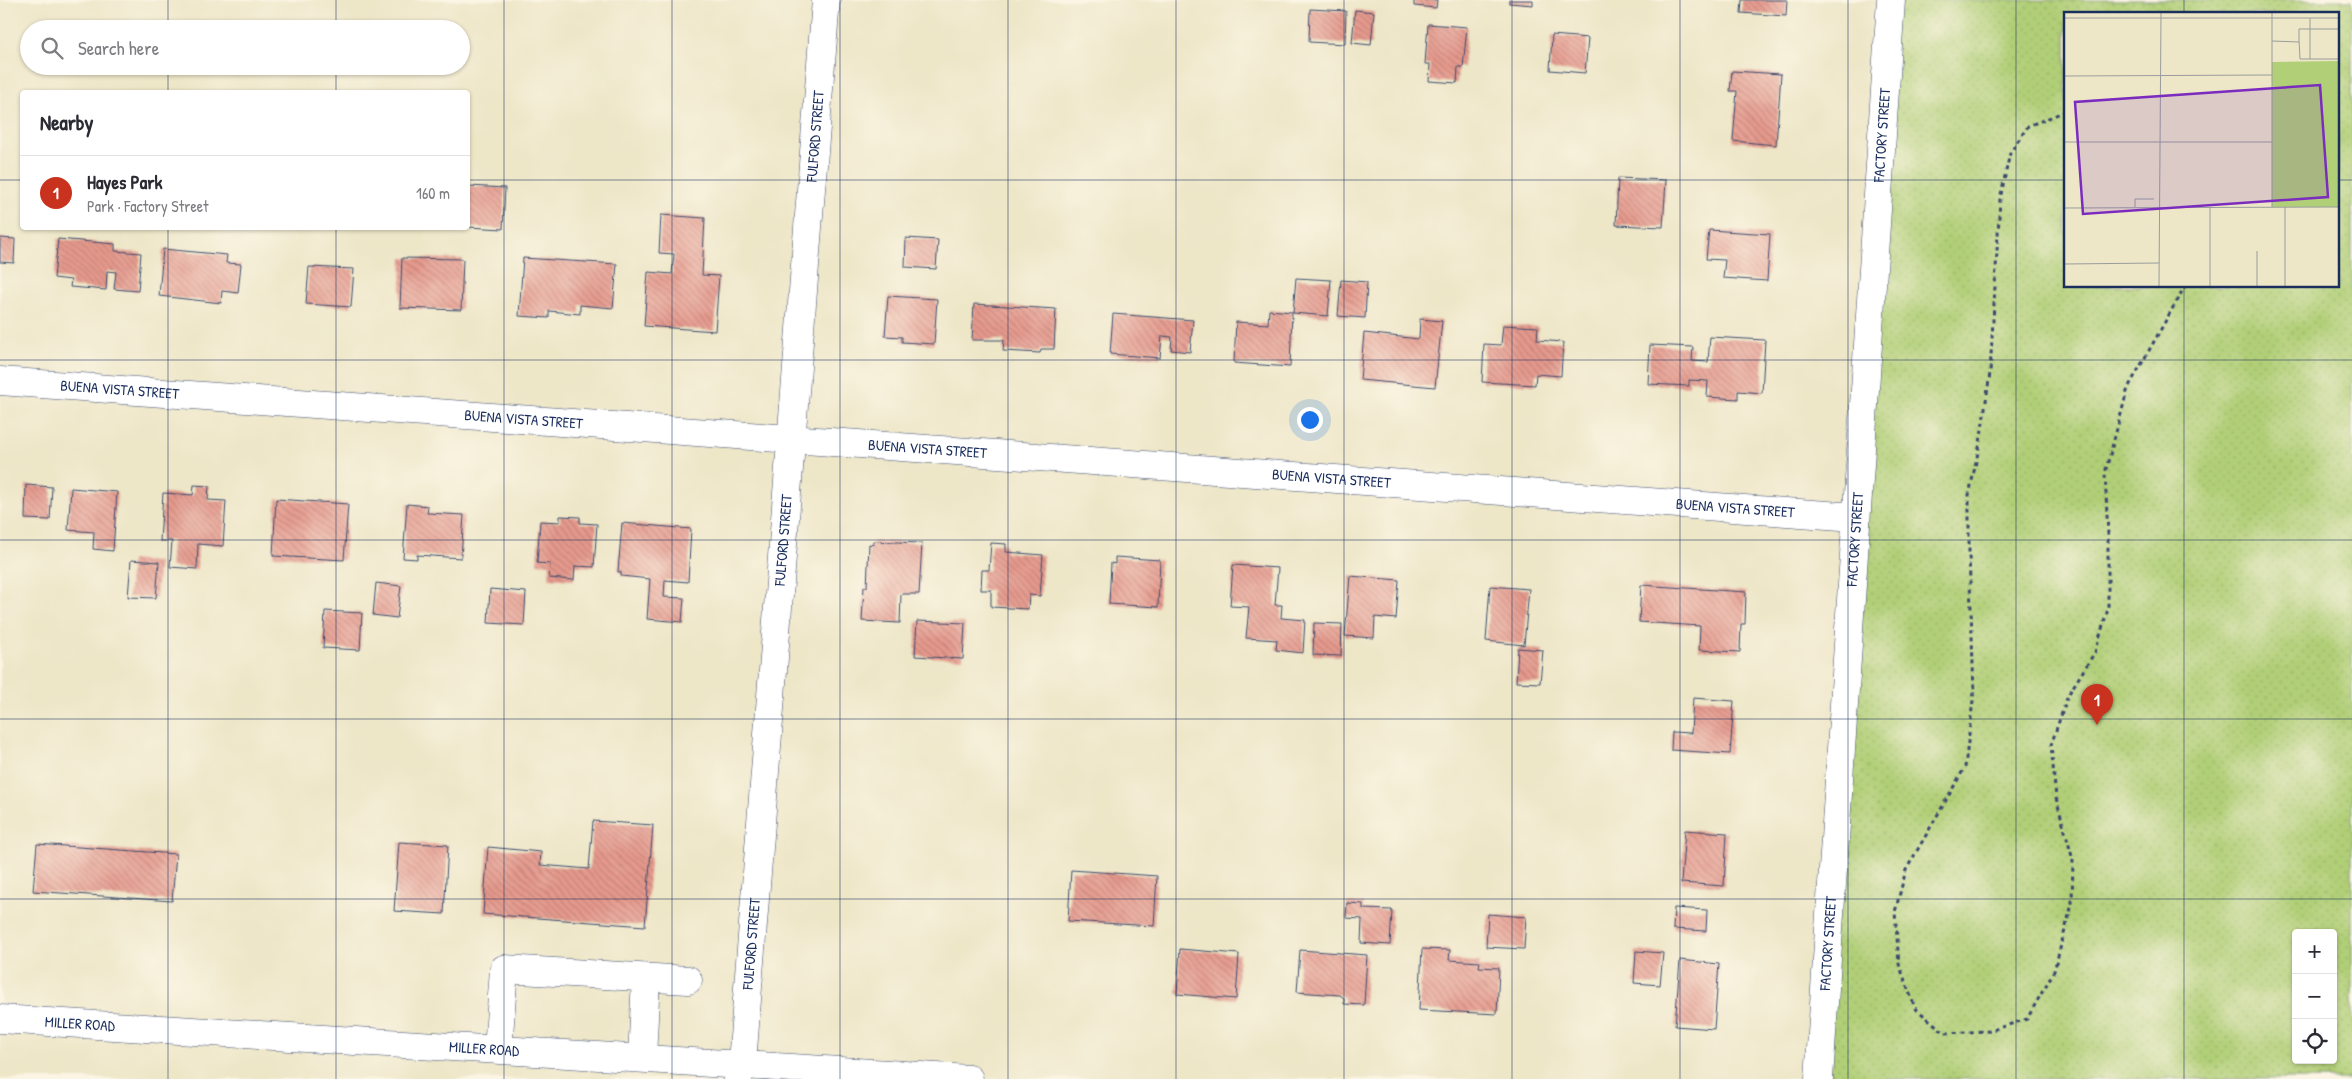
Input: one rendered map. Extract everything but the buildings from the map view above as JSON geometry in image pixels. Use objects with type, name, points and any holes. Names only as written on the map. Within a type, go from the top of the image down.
[{"type":"street","name":"FULFORD STREET","points":[[740,1071],[826,0]]},
{"type":"street","name":"FACTORY STREET","points":[[1819,1079],[1891,0]]},
{"type":"street","name":"BUENA VISTA STREET","points":[[0,381],[1855,517]]},
{"type":"street","points":[[498,1049],[504,969],[688,980]]},
{"type":"street","points":[[642,1058],[646,978]]},
{"type":"street","name":"MILLER ROAD","points":[[0,1019],[642,1058],[740,1071],[969,1079]]},
{"type":"path","points":[[2064,112],[2028,126],[2010,153],[2000,199],[1990,373],[1980,443],[1969,495],[1974,692],[1965,767],[1906,870],[1895,912],[1899,964],[1915,1008],[1945,1034],[1989,1031],[2027,1019],[2054,970],[2072,904],[2073,860],[2056,798],[2052,744],[2068,695],[2095,652],[2108,608],[2108,536],[2105,473],[2115,430],[2128,388],[2184,288]]},
{"type":"green space","points":[[1891,0],[2352,0],[2352,1079],[1819,1079]]},
{"type":"place","name":"Hayes Park","points":[[2097,725]]}]
